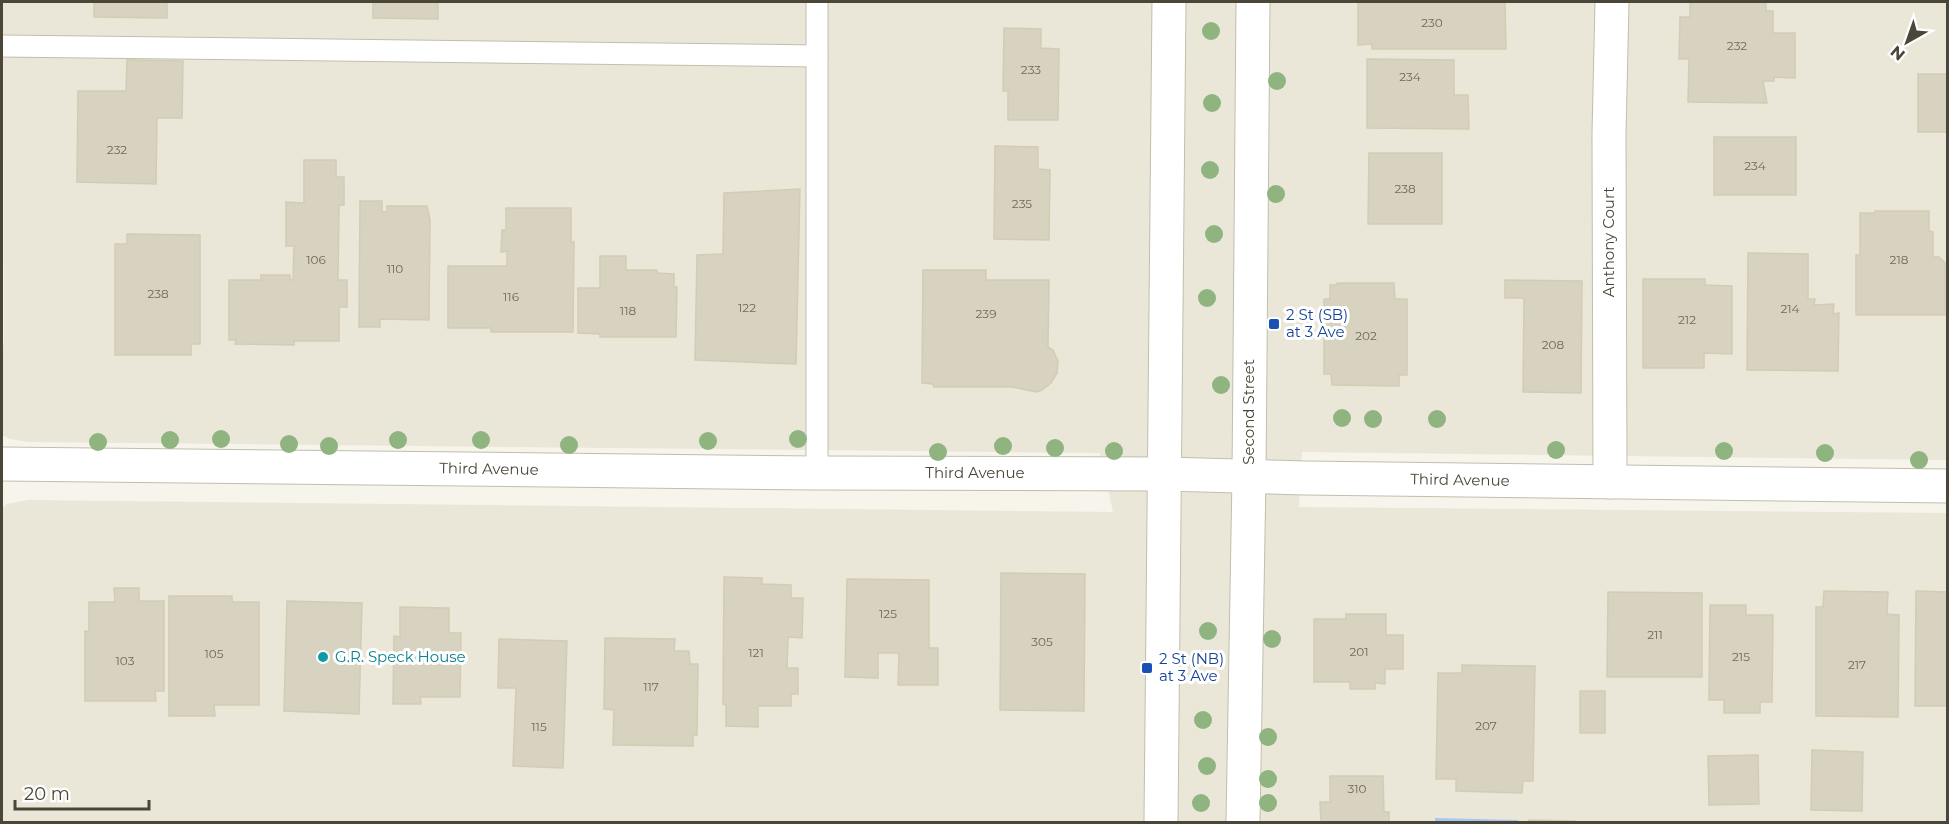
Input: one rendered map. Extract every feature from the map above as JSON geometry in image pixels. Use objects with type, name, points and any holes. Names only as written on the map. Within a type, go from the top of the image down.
[{"type":"street","points":[[1161,822],[1169,2]]},
{"type":"street","name":"Second Street","points":[[1243,822],[1253,2]]},
{"type":"street","name":"Anthony Court","points":[[1610,482],[1609,134],[1612,2]]},
{"type":"street","name":"Third Avenue","points":[[2,464],[817,473],[1166,474],[1947,486]]},
{"type":"lane","points":[[817,2],[817,473]]},
{"type":"lane","points":[[2,46],[817,56]]},
{"type":"shaded area","points":[[3,2],[1947,2],[1947,460],[1302,452],[1299,507],[1947,513],[1947,822],[2,822],[2,508],[7,504],[28,500],[1113,512],[1100,453],[28,442],[10,439],[2,435]]},
{"type":"water","points":[[1435,818],[1518,820],[1518,822],[1435,822]]},
{"type":"building","points":[[94,2],[167,2],[167,18],[94,17]]},
{"type":"building","points":[[373,2],[438,2],[438,19],[373,18]]},
{"type":"building","points":[[1358,2],[1505,2],[1506,49],[1372,49],[1372,44],[1358,45]]},
{"type":"building","points":[[1690,2],[1766,2],[1766,11],[1773,11],[1773,33],[1795,33],[1795,78],[1774,77],[1774,81],[1763,81],[1767,103],[1688,102],[1689,59],[1679,59],[1680,17],[1690,17]]},
{"type":"building","points":[[1004,28],[1041,29],[1041,48],[1059,49],[1058,120],[1008,120],[1008,91],[1003,91]]},
{"type":"building","points":[[1367,59],[1454,60],[1454,95],[1468,95],[1469,129],[1367,128]]},
{"type":"building","points":[[127,60],[183,61],[182,118],[157,118],[156,184],[77,182],[78,91],[126,91]]},
{"type":"building","points":[[1918,74],[1948,74],[1948,132],[1918,132]]},
{"type":"building","points":[[1714,137],[1796,137],[1796,195],[1714,195]]},
{"type":"building","points":[[995,146],[1038,147],[1038,169],[1050,170],[1049,240],[994,239]]},
{"type":"building","points":[[1369,153],[1442,153],[1442,224],[1368,224]]},
{"type":"building","points":[[304,160],[336,160],[336,177],[344,177],[344,205],[339,205],[338,280],[347,280],[347,307],[339,307],[339,341],[294,341],[294,345],[235,344],[236,340],[229,340],[229,280],[261,280],[261,275],[290,275],[290,280],[293,280],[294,246],[286,246],[286,202],[304,203]]},
{"type":"building","points":[[800,189],[796,364],[695,360],[697,255],[723,254],[724,193]]},
{"type":"building","points":[[360,201],[382,201],[382,212],[387,212],[387,206],[427,206],[430,220],[429,320],[380,319],[380,327],[359,327]]},
{"type":"building","points":[[506,208],[571,208],[571,242],[574,242],[573,332],[491,332],[491,328],[448,328],[448,266],[507,266],[507,251],[501,252],[502,230],[506,230]]},
{"type":"building","points":[[1875,211],[1929,211],[1929,231],[1933,232],[1933,257],[1939,257],[1945,263],[1945,315],[1856,315],[1856,255],[1860,255],[1860,213],[1875,213]]},
{"type":"building","points":[[127,234],[200,235],[200,344],[191,344],[191,355],[115,355],[115,244],[127,244]]},
{"type":"building","points":[[1748,253],[1808,254],[1808,299],[1815,299],[1814,305],[1834,304],[1833,314],[1839,313],[1838,371],[1747,370]]},
{"type":"building","points":[[600,256],[626,256],[626,270],[657,270],[657,273],[674,274],[674,287],[677,287],[676,337],[600,337],[600,334],[578,333],[578,288],[600,288]]},
{"type":"building","points":[[923,270],[986,270],[986,280],[1049,280],[1048,347],[1053,350],[1058,361],[1057,373],[1051,383],[1036,392],[1012,387],[934,387],[933,384],[922,383]]},
{"type":"building","points":[[1643,279],[1705,279],[1705,285],[1732,286],[1732,354],[1704,353],[1704,368],[1643,368]]},
{"type":"building","points":[[1505,280],[1582,281],[1581,393],[1523,392],[1524,298],[1505,298]]},
{"type":"building","points":[[1337,283],[1394,283],[1395,299],[1407,299],[1407,375],[1399,375],[1399,386],[1332,385],[1331,374],[1324,374],[1324,299],[1330,299],[1330,285],[1337,285]]},
{"type":"building","points":[[1001,573],[1085,574],[1084,711],[1000,710]]},
{"type":"building","points":[[724,577],[762,578],[762,584],[791,585],[791,598],[803,598],[802,638],[788,637],[787,668],[798,668],[798,694],[791,694],[791,706],[758,706],[758,727],[726,726],[726,705],[723,704]]},
{"type":"building","points":[[847,579],[929,580],[929,648],[938,648],[938,685],[898,685],[899,653],[878,653],[878,678],[845,677]]},
{"type":"building","points":[[114,588],[139,588],[139,601],[164,601],[164,691],[155,691],[156,701],[85,701],[85,631],[89,632],[89,602],[115,602]]},
{"type":"building","points":[[1824,591],[1888,592],[1887,614],[1899,615],[1898,717],[1816,716],[1816,607],[1823,607]]},
{"type":"building","points":[[1916,591],[1948,592],[1948,706],[1915,706]]},
{"type":"building","points":[[1608,592],[1702,593],[1702,677],[1607,677]]},
{"type":"building","points":[[169,596],[232,596],[232,602],[259,602],[259,705],[214,705],[215,716],[169,716]]},
{"type":"building","name":"G.R. Speck House","points":[[287,601],[362,603],[359,714],[284,711]]},
{"type":"building","points":[[1710,605],[1746,605],[1746,615],[1773,615],[1772,702],[1760,702],[1760,713],[1724,713],[1724,700],[1709,700]]},
{"type":"building","points":[[400,607],[449,608],[449,633],[461,633],[460,697],[420,697],[421,704],[393,704],[394,636],[400,637]]},
{"type":"building","points":[[1346,614],[1386,614],[1386,635],[1403,635],[1403,669],[1385,669],[1385,684],[1375,683],[1375,689],[1350,689],[1350,682],[1314,682],[1314,619],[1346,619]]},
{"type":"building","points":[[605,638],[675,639],[674,651],[689,651],[690,664],[698,664],[697,735],[693,735],[693,746],[613,745],[614,710],[604,709]]},
{"type":"building","points":[[499,639],[567,641],[563,768],[513,766],[516,688],[498,688]]},
{"type":"building","points":[[1462,665],[1535,666],[1533,781],[1523,781],[1522,793],[1456,791],[1456,779],[1436,779],[1438,673],[1462,673]]},
{"type":"building","points":[[1580,691],[1605,691],[1605,733],[1580,733]]},
{"type":"building","points":[[1812,750],[1863,752],[1862,811],[1811,810]]},
{"type":"building","points":[[1758,755],[1759,804],[1709,805],[1708,756]]},
{"type":"building","points":[[1330,776],[1383,776],[1384,812],[1389,812],[1389,822],[1321,822],[1320,802],[1330,802]]},
{"type":"building","points":[[1529,820],[1575,821],[1575,822],[1529,822]]},
{"type":"place","name":"2 St (SB) at 3 Ave","points":[[1274,324]]},
{"type":"place","name":"G.R. Speck House","points":[[323,657]]},
{"type":"place","name":"2 St (NB) at 3 Ave","points":[[1147,668]]}]
